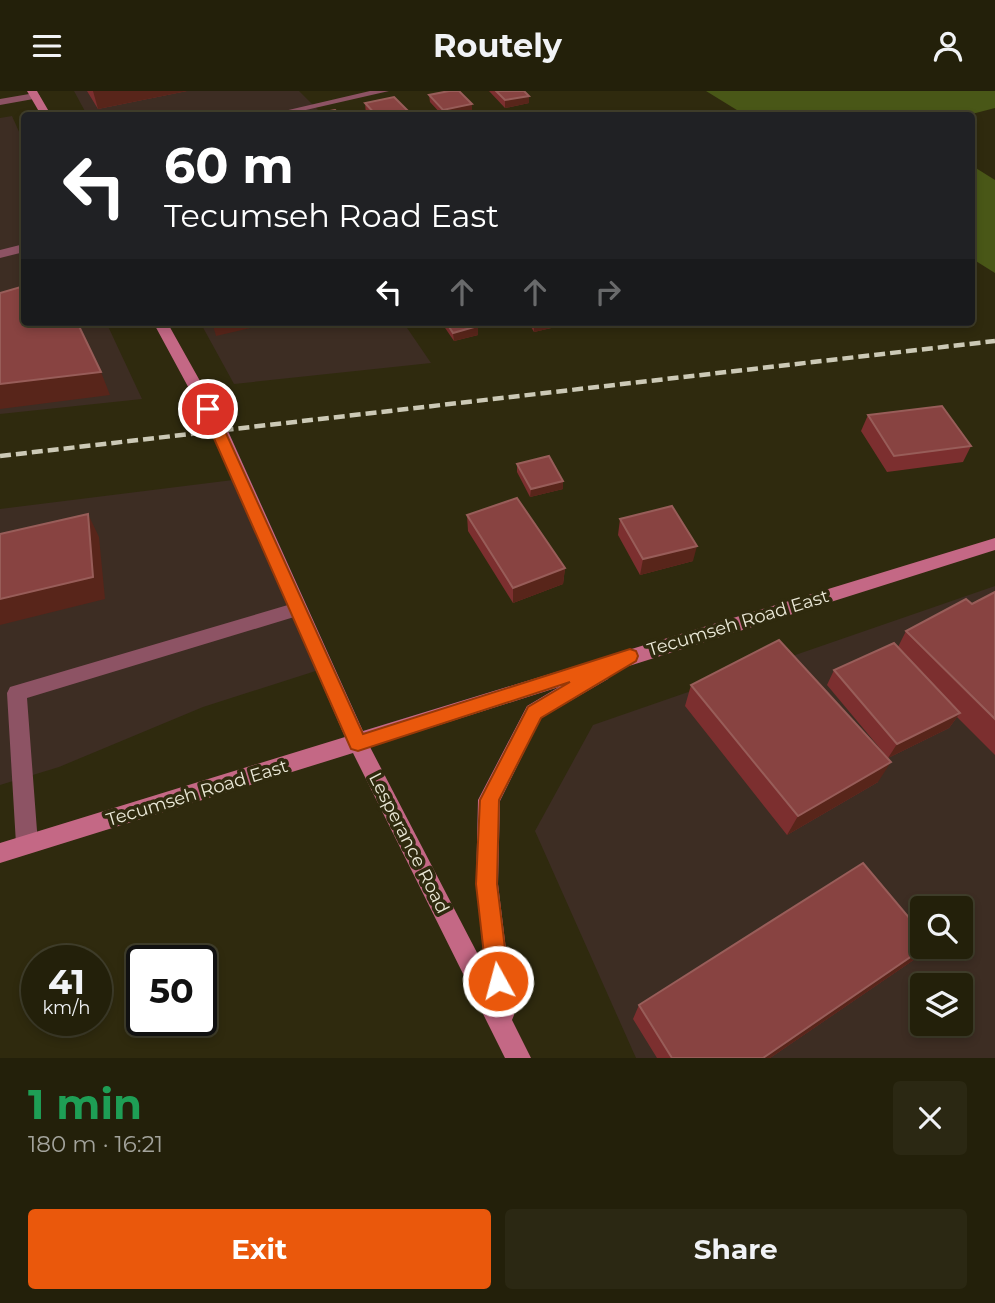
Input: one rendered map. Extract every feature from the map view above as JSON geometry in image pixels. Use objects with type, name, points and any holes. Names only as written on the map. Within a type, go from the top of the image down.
[{"type":"main road","points":[[33,93],[44,112]]},
{"type":"main road","name":"Lesperance Road","points":[[162,326],[220,431],[358,743],[518,1058]]},
{"type":"main road","name":"Tecumseh Road East","points":[[0,853],[995,544]]},
{"type":"main road","points":[[503,1029],[487,884],[489,800],[534,712],[630,656]]},
{"type":"street","points":[[286,112],[384,91]]},
{"type":"street","points":[[0,102],[33,93]]},
{"type":"street","points":[[0,254],[21,250]]},
{"type":"street","points":[[27,844],[17,693],[298,609]]},
{"type":"shaded area","points":[[74,91],[299,91],[320,112],[85,112]]},
{"type":"shaded area","points":[[12,116],[21,136],[21,326],[108,326],[142,399],[0,414],[0,118]]},
{"type":"shaded area","points":[[202,326],[406,326],[431,363],[234,384]]},
{"type":"shaded area","points":[[241,479],[325,668],[203,707],[59,767],[0,785],[0,509]]},
{"type":"shaded area","points":[[995,586],[995,1058],[636,1058],[535,831],[593,725]]},
{"type":"green space","points":[[706,91],[995,91],[995,108],[975,113],[740,112]]},
{"type":"green space","points":[[975,168],[995,180],[995,273],[975,260]]},
{"type":"building","points":[[459,91],[472,104],[443,110],[429,95]]},
{"type":"building","points":[[496,91],[524,91],[529,96],[505,100]]},
{"type":"building","points":[[394,97],[409,112],[373,112],[365,103]]},
{"type":"building","points":[[21,287],[21,326],[79,326],[101,372],[0,384],[0,293]]},
{"type":"building","points":[[449,326],[478,326],[453,333]]},
{"type":"building","points":[[942,406],[971,446],[894,456],[868,415]]},
{"type":"building","points":[[549,456],[563,481],[531,489],[517,464]]},
{"type":"building","points":[[517,498],[565,568],[513,588],[467,515]]},
{"type":"building","points":[[672,506],[697,546],[643,559],[620,519]]},
{"type":"building","points":[[88,514],[93,577],[0,599],[0,534]]},
{"type":"building","points":[[995,592],[995,719],[906,631],[966,599],[972,604]]},
{"type":"building","points":[[779,640],[891,762],[798,816],[691,685]]},
{"type":"building","points":[[894,643],[960,713],[897,744],[834,670]]},
{"type":"building","points":[[863,863],[910,919],[910,957],[763,1058],[672,1058],[639,1005]]},
{"type":"railway","points":[[0,456],[995,341]]},
{"type":"route","points":[[208,409],[358,743],[630,656],[534,712],[489,800],[487,884],[498,981]]}]
